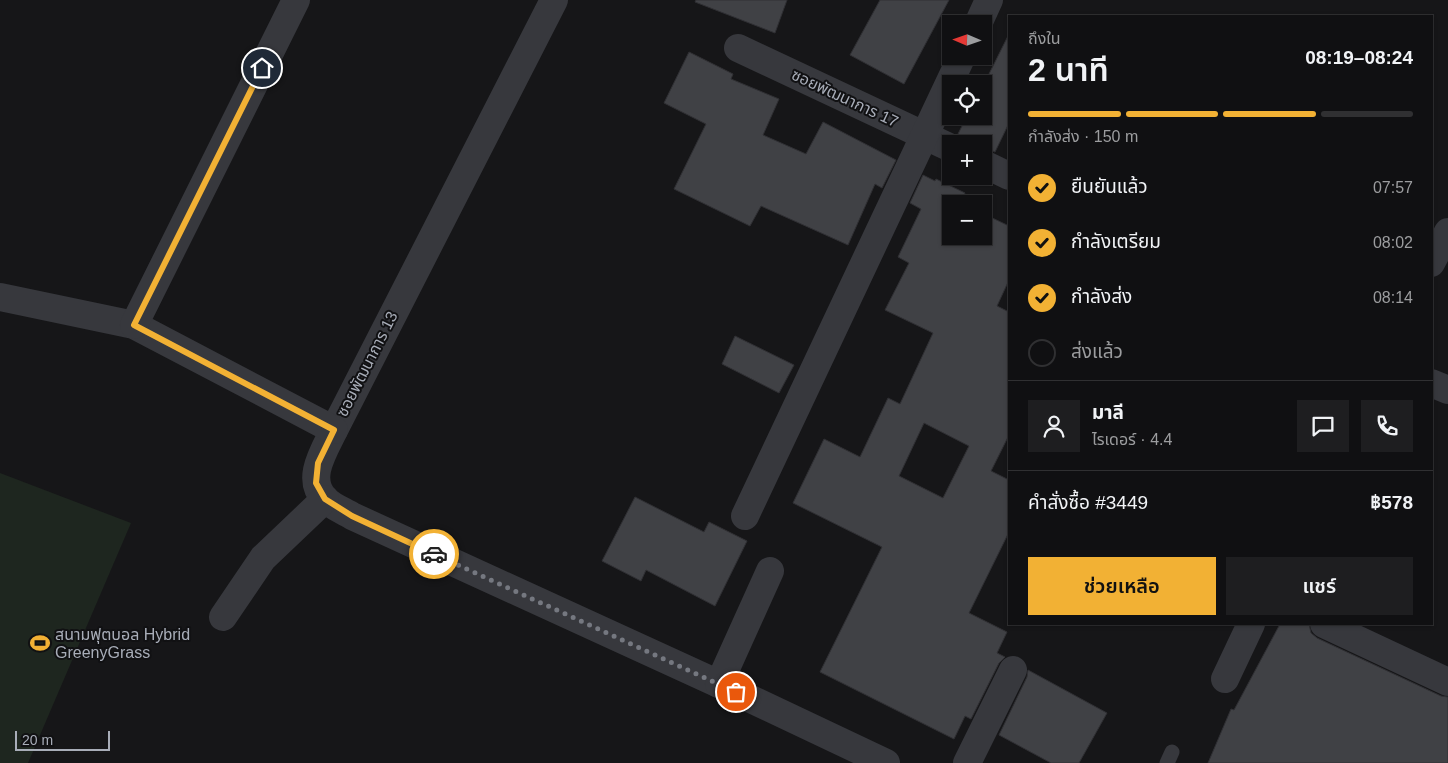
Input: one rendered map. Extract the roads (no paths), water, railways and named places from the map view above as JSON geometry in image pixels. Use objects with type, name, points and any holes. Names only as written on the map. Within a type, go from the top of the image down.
[{"type":"street","points":[[134,325],[296,0]]},
{"type":"street","name":"ซอยพัฒนาการ 13","points":[[325,499],[316,483],[318,463],[554,0]]},
{"type":"street","points":[[982,15],[989,0]]},
{"type":"street","name":"ซอยพัฒนาการ 17","points":[[738,48],[942,144]]},
{"type":"street","points":[[745,516],[958,65]]},
{"type":"street","points":[[992,168],[1008,176]]},
{"type":"street","points":[[1433,259],[1448,232]]},
{"type":"street","points":[[0,297],[134,325],[334,430]]},
{"type":"street","points":[[1433,384],[1448,390]]},
{"type":"street","points":[[223,617],[262,558],[325,499],[352,516],[719,684],[886,763]]},
{"type":"street","points":[[719,684],[770,571]]},
{"type":"street","points":[[1225,679],[1251,625]]},
{"type":"street","points":[[1326,625],[1448,682]]},
{"type":"street","points":[[967,763],[1014,670]]},
{"type":"place","name":"สนามฟุตบอล Hybrid GreenyGrass","points":[[40,643]]}]
